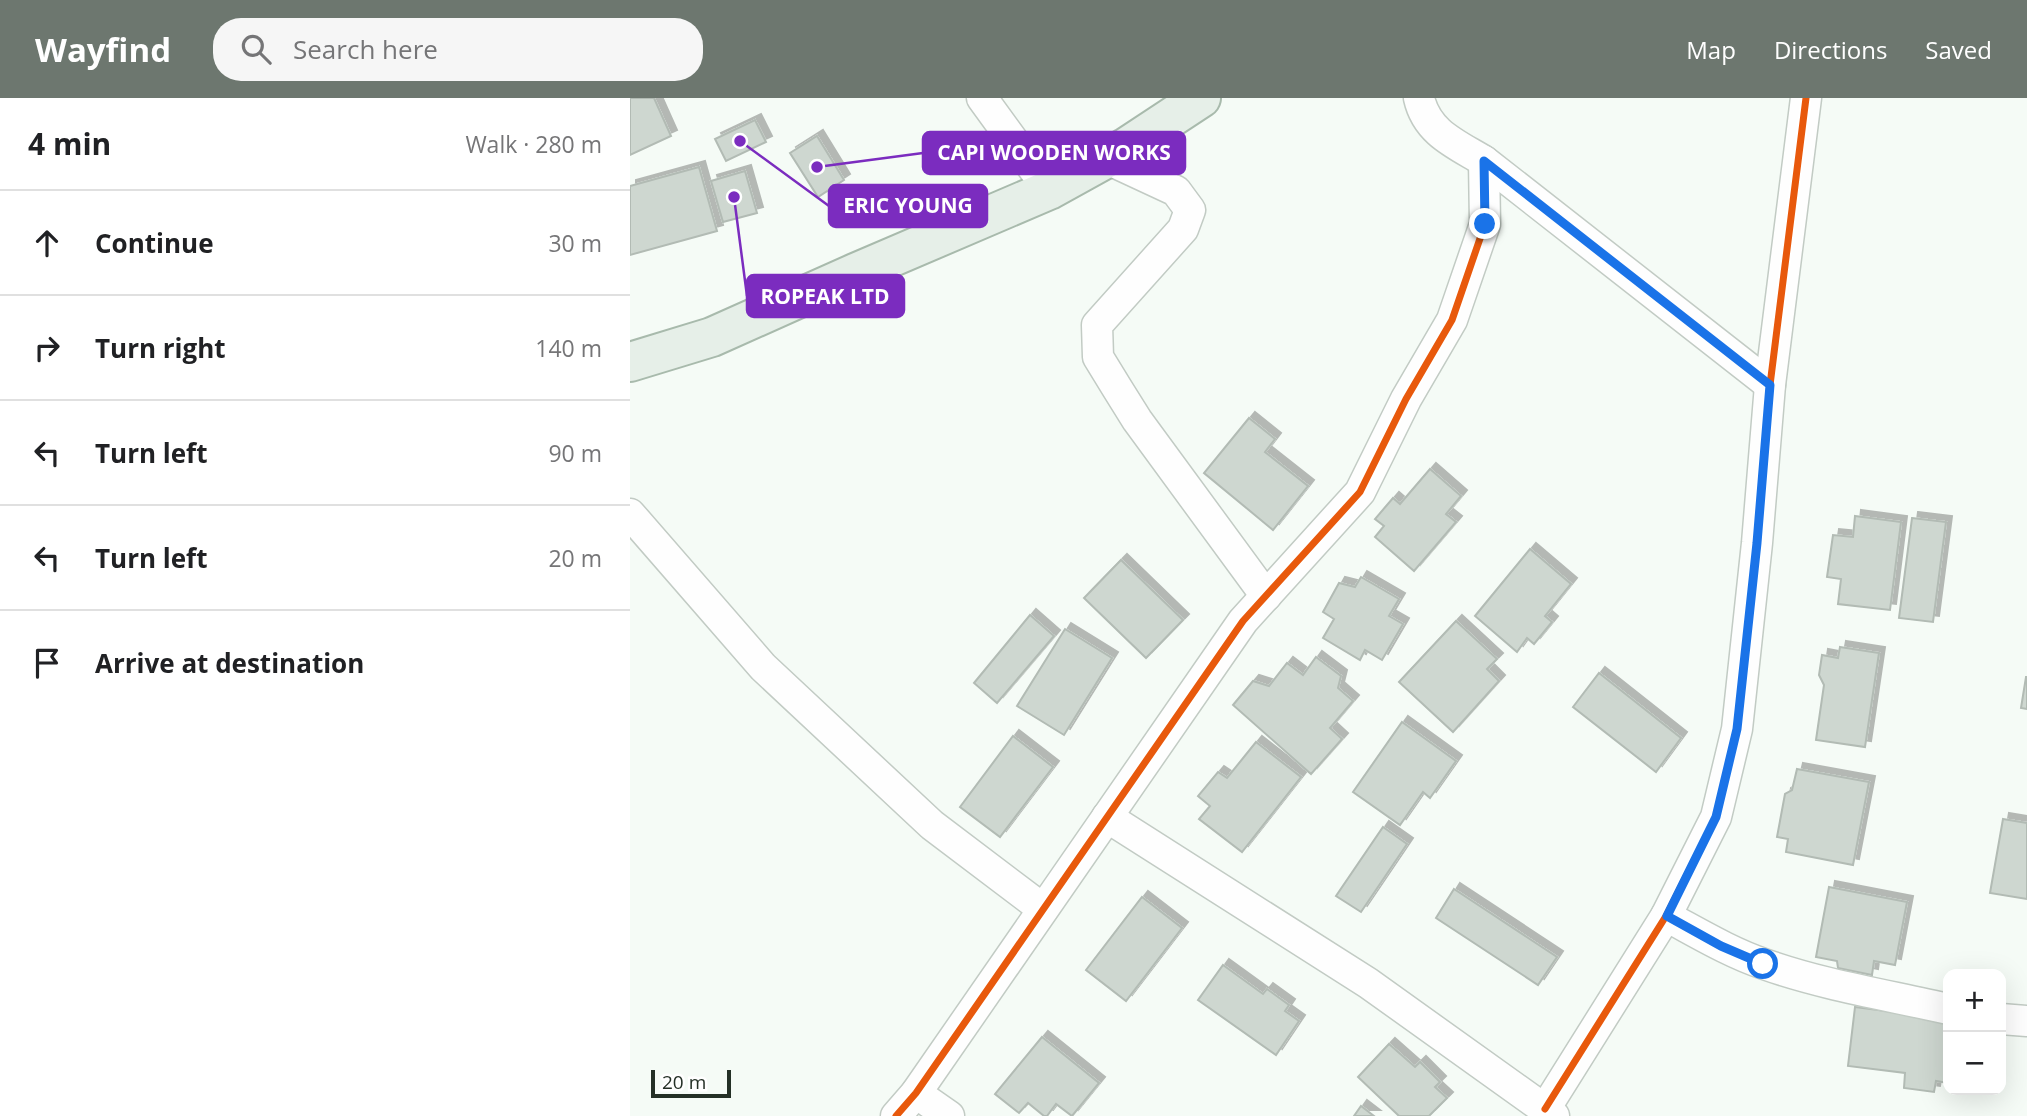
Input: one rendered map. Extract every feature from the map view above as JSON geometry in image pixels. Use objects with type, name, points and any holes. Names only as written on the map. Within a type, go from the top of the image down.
[{"type":"main road","points":[[630,362],[712,337],[1049,190],[1105,159],[1201,98]]},
{"type":"street","points":[[982,98],[1049,190]]},
{"type":"street","points":[[1419,98],[1422,109],[1436,132],[1484,161],[1770,385]]},
{"type":"street","points":[[1107,817],[1368,982],[1550,1113],[1667,916],[1716,817],[1737,729],[1757,543],[1770,385],[1806,98]]},
{"type":"street","points":[[1105,159],[1176,191],[1190,210],[1183,229],[1097,325],[1098,357],[1137,419],[1266,596]]},
{"type":"street","points":[[896,1116],[915,1093],[1243,621],[1360,492],[1406,399],[1452,320],[1485,224],[1484,161]]},
{"type":"street","points":[[630,514],[763,667],[932,825],[1043,909]]},
{"type":"street","points":[[1667,916],[1721,946],[1763,964],[1811,978],[1943,1008]]},
{"type":"street","points":[[2006,1019],[2027,1020]]},
{"type":"street","points":[[915,1093],[949,1116]]},
{"type":"building","points":[[630,98],[654,98],[671,136],[630,155]]},
{"type":"building","points":[[755,120],[766,142],[726,161],[715,139]]},
{"type":"building","points":[[817,136],[844,180],[818,197],[790,153]]},
{"type":"building","points":[[699,167],[717,231],[630,255],[630,186]]},
{"type":"building","points":[[745,171],[757,213],[723,222],[711,181]]},
{"type":"building","points":[[1249,418],[1275,439],[1265,452],[1308,486],[1273,530],[1204,473]]},
{"type":"building","points":[[1430,469],[1461,496],[1446,514],[1456,522],[1414,571],[1375,537],[1384,526],[1375,519],[1393,498],[1400,504]]},
{"type":"building","points":[[1855,516],[1901,522],[1890,610],[1838,604],[1841,579],[1827,577],[1833,535],[1853,537]]},
{"type":"building","points":[[1912,518],[1946,522],[1933,622],[1899,618]]},
{"type":"building","points":[[1530,549],[1571,584],[1545,616],[1552,622],[1534,644],[1527,638],[1517,652],[1475,616]]},
{"type":"building","points":[[1121,560],[1183,620],[1146,658],[1084,598]]},
{"type":"building","points":[[1361,577],[1399,599],[1389,616],[1403,624],[1382,660],[1365,650],[1360,660],[1323,638],[1334,619],[1323,612],[1339,583],[1355,587]]},
{"type":"building","points":[[1030,615],[1054,636],[997,703],[974,683]]},
{"type":"building","points":[[1456,621],[1497,659],[1487,669],[1499,681],[1453,732],[1399,682]]},
{"type":"building","points":[[1065,629],[1112,658],[1064,735],[1017,706]]},
{"type":"building","points":[[1840,647],[1879,653],[1865,747],[1816,740],[1824,685],[1819,675],[1822,655],[1838,658]]},
{"type":"building","points":[[1316,657],[1341,676],[1338,688],[1353,701],[1330,728],[1342,739],[1311,774],[1233,705],[1253,681],[1269,686],[1287,663],[1303,675]]},
{"type":"building","points":[[1599,673],[1681,738],[1656,772],[1573,707]]},
{"type":"building","points":[[2027,677],[2027,709],[2021,708]]},
{"type":"building","points":[[1402,722],[1456,761],[1430,798],[1423,792],[1400,825],[1353,792]]},
{"type":"building","points":[[1013,736],[1053,767],[1000,837],[960,807]]},
{"type":"building","points":[[1256,742],[1301,777],[1242,852],[1199,819],[1210,806],[1198,796],[1218,772],[1227,778]]},
{"type":"building","points":[[1797,769],[1869,782],[1853,865],[1786,852],[1788,839],[1777,837],[1785,794],[1792,790]]},
{"type":"building","points":[[2003,819],[2027,823],[2027,899],[1990,893]]},
{"type":"building","points":[[1383,827],[1407,844],[1361,912],[1336,896]]},
{"type":"building","points":[[1829,887],[1907,902],[1895,965],[1874,961],[1872,975],[1838,968],[1837,961],[1816,957]]},
{"type":"building","points":[[1454,889],[1557,957],[1538,985],[1436,918]]},
{"type":"building","points":[[1142,897],[1182,928],[1126,1001],[1086,970]]},
{"type":"building","points":[[1223,965],[1263,994],[1267,989],[1289,1005],[1285,1011],[1299,1021],[1276,1055],[1198,1000]]},
{"type":"building","points":[[1855,1007],[1943,1018],[1943,1082],[1936,1081],[1934,1092],[1904,1088],[1905,1073],[1848,1066]]},
{"type":"building","points":[[1042,1037],[1099,1083],[1072,1116],[1056,1104],[1047,1116],[1028,1103],[1019,1113],[995,1094]]},
{"type":"building","points":[[1389,1044],[1415,1067],[1420,1062],[1440,1082],[1435,1087],[1447,1098],[1429,1116],[1399,1116],[1358,1077]]},
{"type":"building","points":[[1361,1106],[1374,1116],[1354,1116]]},
{"type":"cycle path","points":[[1545,1109],[1666,916],[1716,817],[1737,729],[1757,543],[1770,385],[1806,98]]},
{"type":"cycle path","points":[[896,1116],[916,1093],[1243,621],[1360,492],[1406,399],[1452,320],[1485,224],[1484,161]]},
{"type":"place","name":"ERIC YOUNG","points":[[740,141]]},
{"type":"place","name":"CAPI WOODEN WORKS","points":[[817,167]]},
{"type":"place","name":"ROPEAK LTD","points":[[734,197]]},
{"type":"route","points":[[1485,224],[1484,161],[1770,385],[1757,543],[1737,729],[1716,817],[1667,916],[1721,946],[1763,964]]}]
